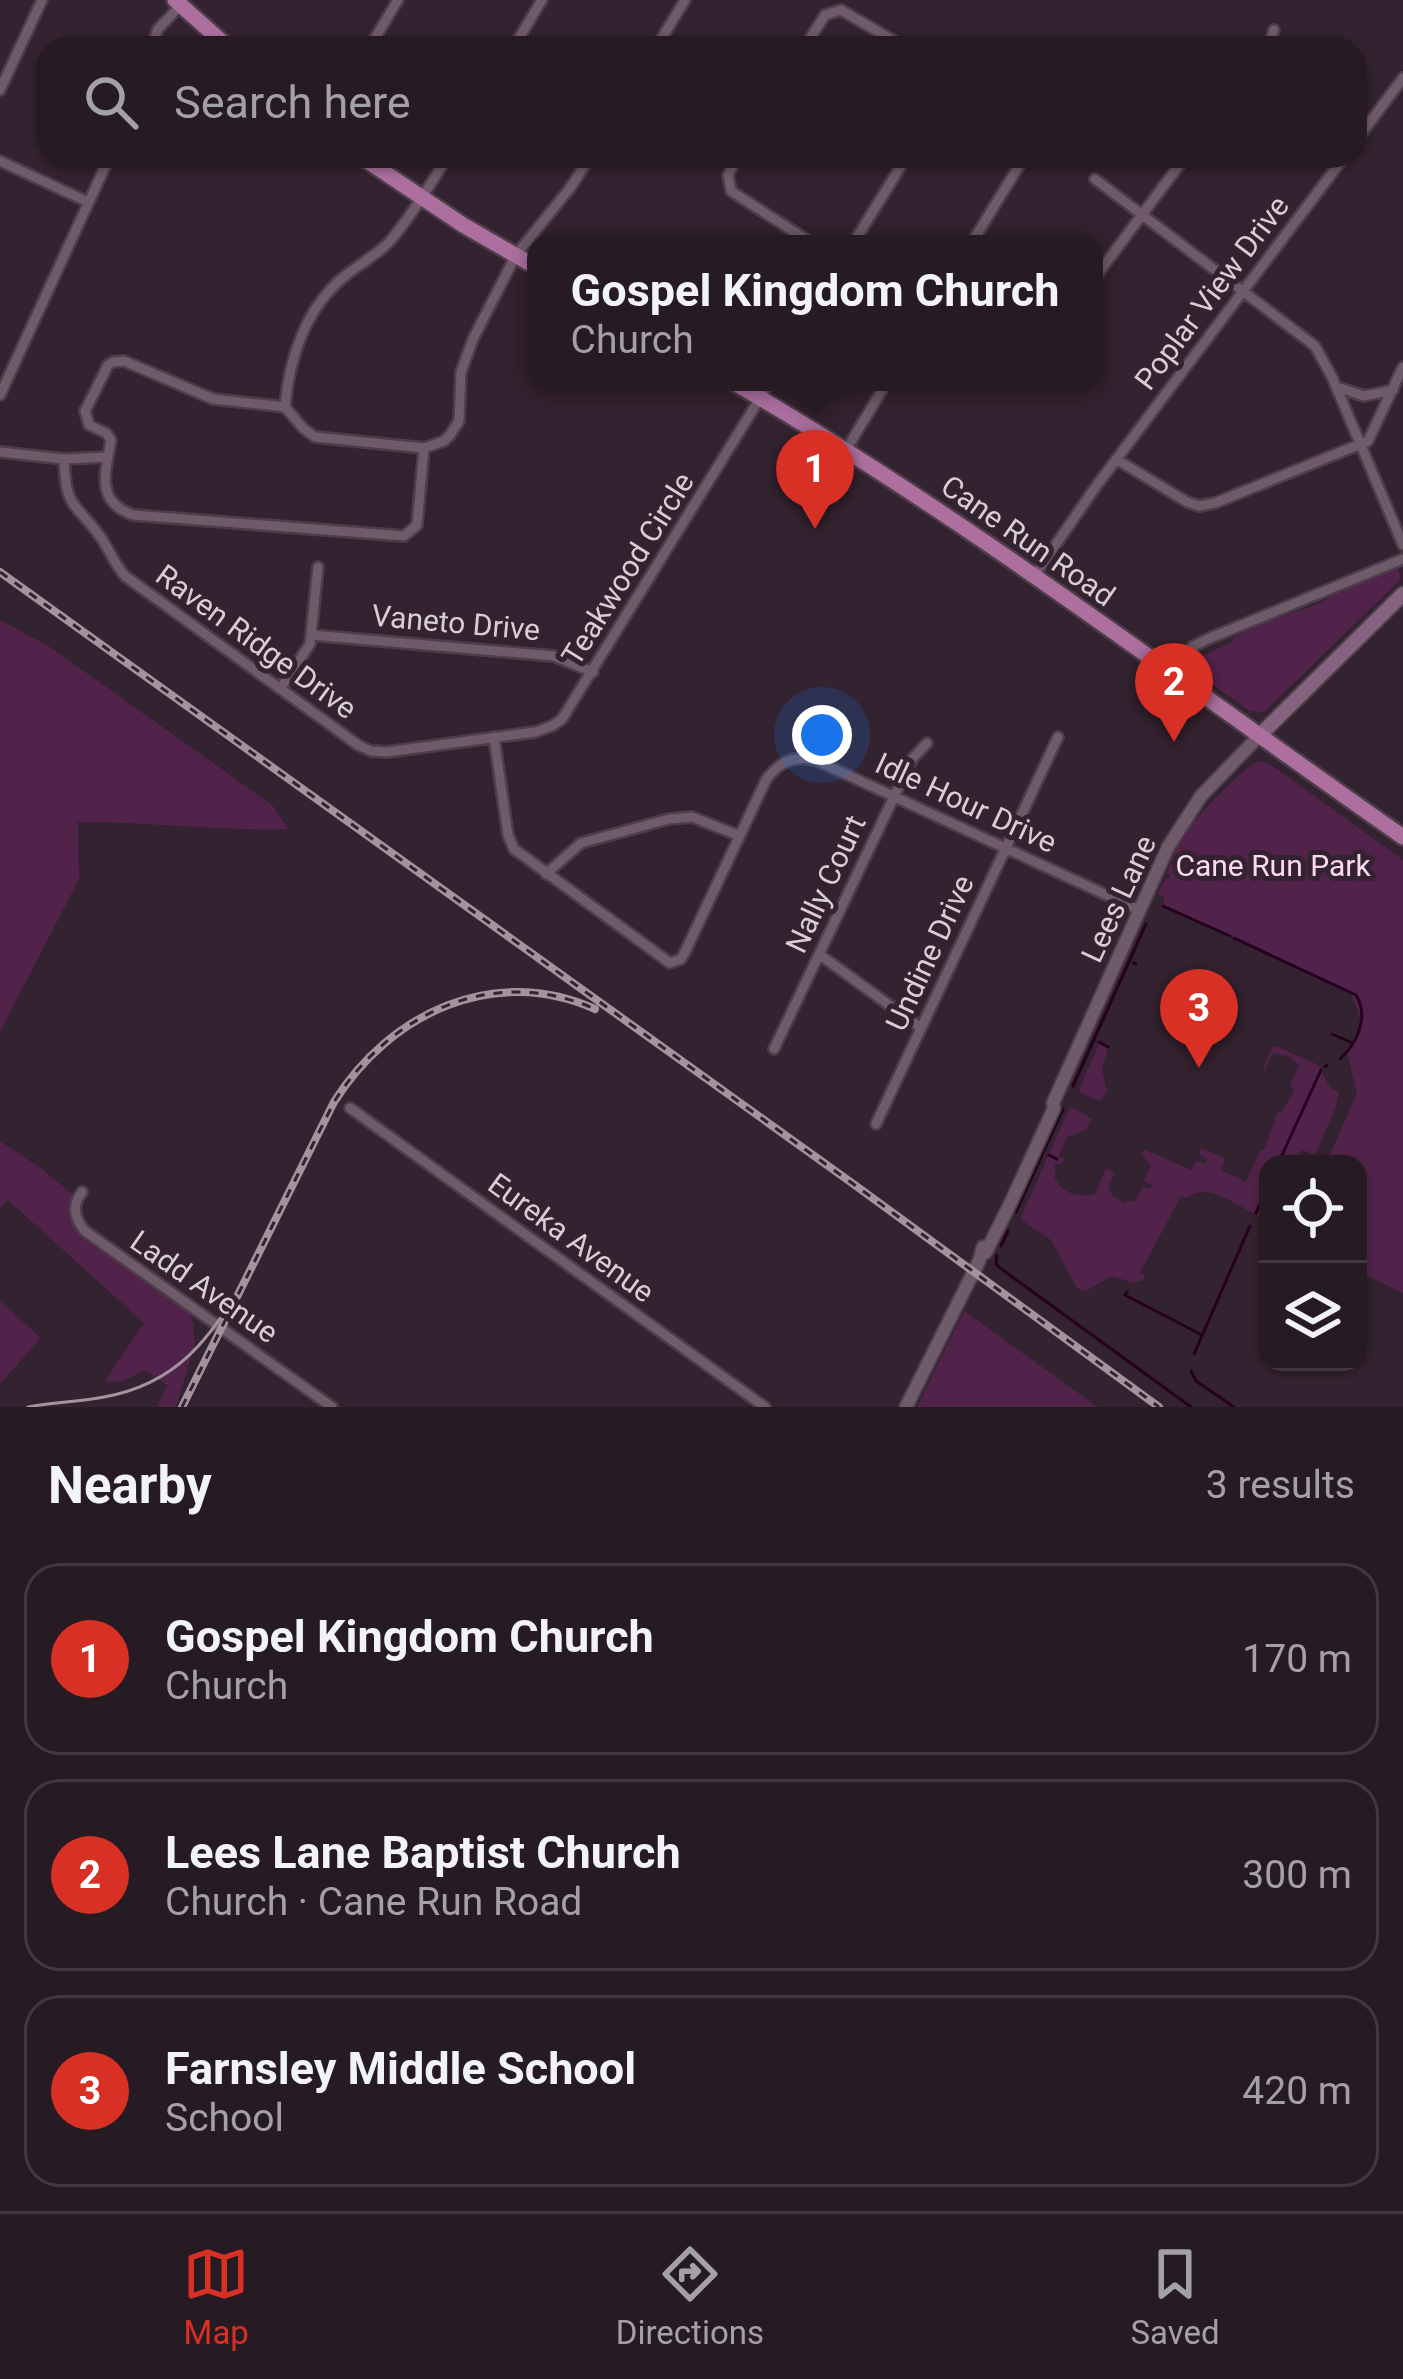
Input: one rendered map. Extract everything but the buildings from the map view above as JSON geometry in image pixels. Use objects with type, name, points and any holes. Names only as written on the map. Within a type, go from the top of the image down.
[{"type":"highway","points":[[181,2],[216,36]]},
{"type":"highway","points":[[377,168],[527,262]]},
{"type":"highway","name":"Cane Run Road","points":[[748,391],[846,450],[1034,577],[1403,837]]},
{"type":"main road","points":[[1259,736],[1403,594]]},
{"type":"street","points":[[0,90],[42,0]]},
{"type":"street","points":[[376,36],[398,0]]},
{"type":"street","points":[[520,36],[542,0]]},
{"type":"street","points":[[664,36],[686,0]]},
{"type":"street","points":[[155,36],[181,2]]},
{"type":"street","points":[[812,36],[825,15],[841,10],[885,36]]},
{"type":"street","points":[[1272,36],[1274,30]]},
{"type":"street","points":[[1367,126],[1403,78]]},
{"type":"street","points":[[0,161],[88,202]]},
{"type":"street","points":[[0,395],[104,168]]},
{"type":"street","points":[[285,407],[298,340],[310,319],[345,276],[390,240],[440,168]]},
{"type":"street","points":[[532,235],[583,168]]},
{"type":"street","points":[[732,168],[731,191],[798,235]]},
{"type":"street","points":[[859,235],[900,168]]},
{"type":"street","points":[[976,235],[1017,168]]},
{"type":"street","points":[[1103,267],[1177,168]]},
{"type":"street","name":"Poplar View Drive","points":[[1034,577],[1116,459],[1336,168]]},
{"type":"street","points":[[1095,179],[1307,338],[1336,387],[1403,545]]},
{"type":"street","points":[[424,448],[416,525],[409,534],[397,537],[134,514],[118,508],[106,492],[110,436],[89,425],[86,411],[105,369],[124,361],[213,399],[285,407],[315,436],[424,448],[444,441],[456,429],[461,412],[465,358],[527,241]]},
{"type":"street","points":[[1116,459],[1177,497],[1203,506],[1371,438],[1403,367]]},
{"type":"street","points":[[1336,387],[1364,396],[1393,390]]},
{"type":"street","name":"Teakwood Circle","points":[[494,737],[535,731],[558,723],[567,714],[764,391]]},
{"type":"street","points":[[846,450],[882,391]]},
{"type":"street","points":[[0,452],[64,459],[107,457]]},
{"type":"street","name":"Raven Ridge Drive","points":[[64,459],[67,495],[125,576],[358,745],[387,752],[494,737]]},
{"type":"street","points":[[1173,675],[1192,647],[1403,559]]},
{"type":"street","points":[[280,689],[309,647],[318,567]]},
{"type":"street","name":"Vaneto Drive","points":[[311,635],[554,656],[592,672]]},
{"type":"street","name":"Lees Lane","points":[[906,1407],[1030,1161],[1168,847],[1201,796],[1259,736]]},
{"type":"street","points":[[494,737],[509,841],[520,856],[546,874],[581,843],[669,819],[692,817],[740,836]]},
{"type":"street","name":"Undine Drive","points":[[876,1124],[1058,737]]},
{"type":"street","name":"Nally Court","points":[[774,1049],[912,759],[927,743]]},
{"type":"street","name":"Idle Hour Drive","points":[[546,874],[664,960],[676,962],[685,952],[766,780],[777,766],[792,759],[815,760],[1138,910]]},
{"type":"street","points":[[820,955],[921,1028]]},
{"type":"street","name":"Eureka Avenue","points":[[350,1108],[765,1407]]},
{"type":"street","name":"Ladd Avenue","points":[[82,1192],[75,1212],[85,1232],[332,1407]]},
{"type":"green space","points":[[1398,568],[1401,579],[1264,712],[1250,711],[1192,670],[1192,661],[1234,637]]},
{"type":"green space","points":[[0,620],[50,647],[272,805],[289,829],[78,822],[79,879],[0,1032]]},
{"type":"green space","name":"Cane Run Park","points":[[1258,761],[1270,764],[1403,860],[1403,1293],[1367,1275],[1367,1155],[1330,1155],[1357,1093],[1347,1053],[1362,1022],[1350,991],[1163,906],[1165,898],[1158,894],[1170,878],[1167,873],[1182,837]]},
{"type":"green space","points":[[1099,1044],[1108,1048],[1102,1070],[1107,1092],[1100,1101],[1079,1089]]},
{"type":"green space","points":[[1272,1047],[1318,1065],[1331,1089],[1339,1092],[1315,1155],[1302,1150],[1300,1155],[1259,1155],[1259,1216],[1215,1194],[1181,1196],[1140,1273],[1144,1280],[1134,1283],[1112,1276],[1086,1291],[1077,1288],[1051,1240],[1020,1219],[1069,1109],[1092,1119],[1086,1130],[1067,1137],[1059,1155],[1065,1158],[1062,1164],[1055,1164],[1055,1179],[1072,1194],[1095,1194],[1106,1168],[1114,1173],[1108,1190],[1112,1196],[1134,1202],[1143,1186],[1150,1189],[1152,1185],[1144,1181],[1151,1165],[1142,1155],[1144,1149],[1191,1170],[1196,1161],[1206,1164],[1207,1159],[1199,1154],[1201,1148],[1225,1158],[1221,1170],[1246,1182],[1278,1111],[1282,1112],[1295,1090],[1290,1086],[1299,1065],[1288,1056],[1273,1053],[1264,1072]]},
{"type":"green space","points":[[0,1141],[72,1194],[70,1214],[80,1233],[192,1315],[195,1343],[176,1407],[157,1407],[167,1385],[145,1370],[123,1381],[104,1382],[144,1323],[8,1200],[0,1208]]},
{"type":"green space","points":[[0,1301],[41,1338],[0,1384]]},
{"type":"green space","points":[[964,1311],[1098,1407],[917,1407]]},
{"type":"waterway","points":[[1163,906],[1230,936]]},
{"type":"waterway","points":[[1073,1086],[1146,924]]},
{"type":"waterway","points":[[1234,938],[1356,995],[1362,1012],[1360,1029],[1340,1059]]},
{"type":"waterway","points":[[1332,1034],[1352,1043]]},
{"type":"waterway","points":[[1099,1042],[1108,1047]]},
{"type":"waterway","points":[[1282,1155],[1321,1070]]},
{"type":"waterway","points":[[1016,1212],[1063,1109]]},
{"type":"waterway","points":[[1049,1155],[1057,1159]]},
{"type":"waterway","points":[[1256,1213],[1259,1206]]},
{"type":"waterway","points":[[1194,1354],[1250,1226]]},
{"type":"waterway","points":[[1001,1246],[1008,1231]]},
{"type":"waterway","points":[[997,1255],[1000,1268],[1191,1407]]},
{"type":"waterway","points":[[1127,1292],[1125,1295],[1200,1334]]},
{"type":"waterway","points":[[1191,1371],[1196,1381],[1234,1407]]},
{"type":"tram line","points":[[28,1407],[104,1397],[152,1382],[189,1356],[245,1279]]},
{"type":"railway","points":[[0,572],[1159,1407]]},
{"type":"railway","points":[[182,1407],[334,1102],[384,1044],[448,1005],[483,995],[557,996],[595,1009]]},
{"type":"place","name":"Gospel Kingdom Church","points":[[815,529]]},
{"type":"place","name":"Lees Lane Baptist Church","points":[[1174,742]]},
{"type":"place","name":"Farnsley Middle School","points":[[1199,1068]]}]
